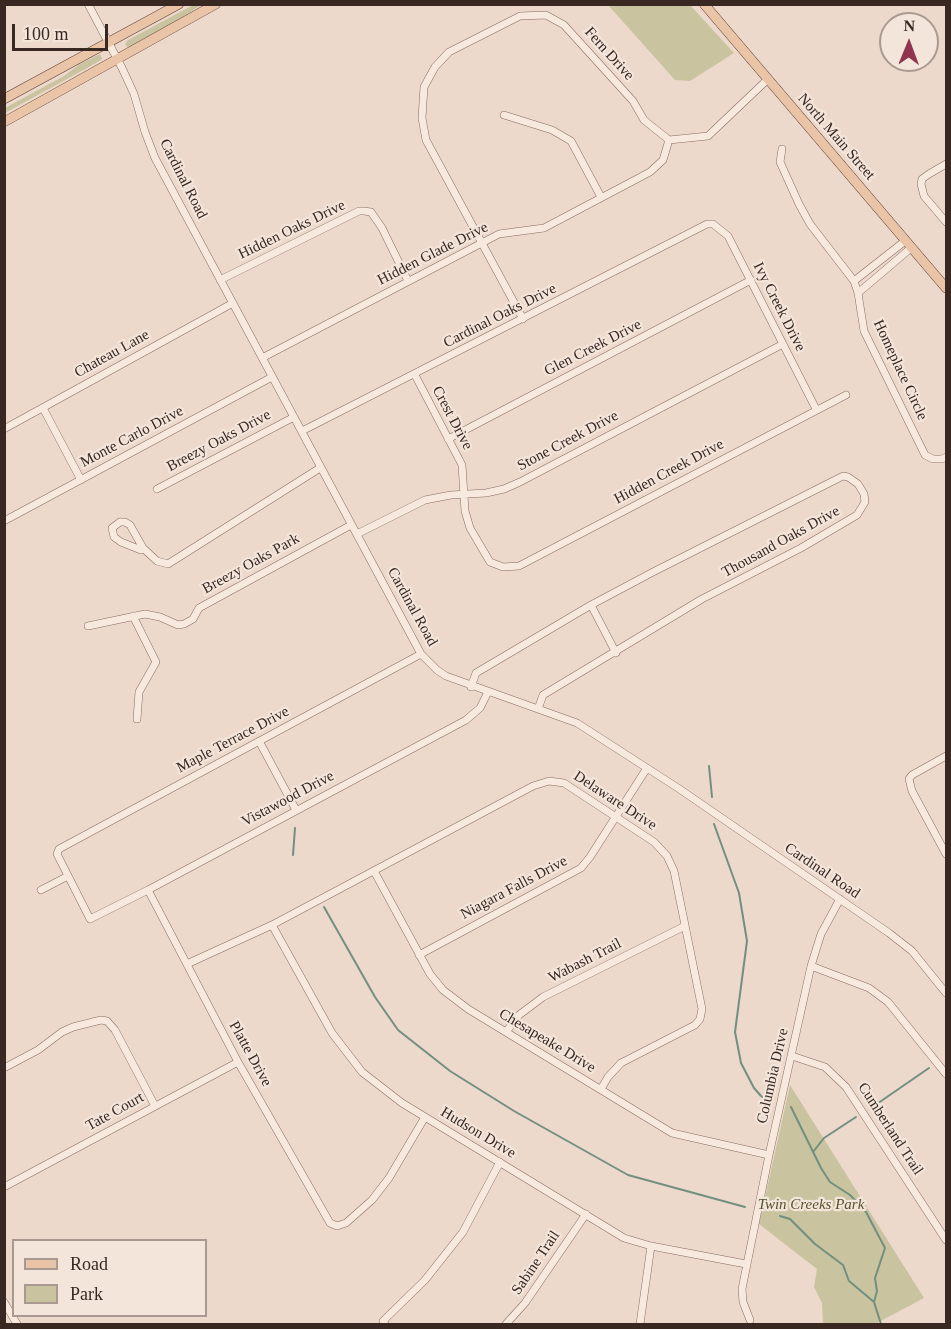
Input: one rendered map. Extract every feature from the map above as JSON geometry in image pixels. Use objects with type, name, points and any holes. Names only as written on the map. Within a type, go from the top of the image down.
[{"type":"main road","points":[[4,99],[179,4]]},
{"type":"main road","points":[[4,122],[216,4]]},
{"type":"main road","name":"North Main Street","points":[[704,4],[767,81],[946,288]]},
{"type":"street","name":"Cardinal Road","points":[[88,4],[110,43],[134,94],[155,158],[421,654],[437,670],[471,687],[578,723],[889,933],[912,951],[946,993]]},
{"type":"street","name":"Fern Drive","points":[[523,319],[426,140],[422,118],[423,87],[435,67],[449,52],[520,16],[546,15],[564,25],[633,101],[644,120],[669,140]]},
{"type":"street","points":[[669,140],[708,136],[767,81]]},
{"type":"street","points":[[504,115],[552,130],[571,141],[601,197]]},
{"type":"street","name":"Hidden Glade Drive","points":[[262,358],[499,234],[544,228],[650,172],[663,160],[669,140]]},
{"type":"street","name":"Homeplace Circle","points":[[782,149],[780,162],[804,214],[854,281],[864,331],[925,455],[933,459],[946,457]]},
{"type":"street","points":[[946,164],[928,174],[922,179],[921,184],[924,196],[946,222]]},
{"type":"street","name":"Hidden Oaks Drive","points":[[220,280],[359,211],[368,211],[382,228],[408,281]]},
{"type":"street","name":"Ivy Creek Drive","points":[[711,224],[723,230],[728,236],[816,410]]},
{"type":"street","name":"Cardinal Oaks Drive","points":[[302,431],[702,226],[711,224]]},
{"type":"street","points":[[854,281],[908,245]]},
{"type":"street","points":[[858,293],[884,271],[908,245]]},
{"type":"street","points":[[878,263],[884,271]]},
{"type":"street","name":"Glen Creek Drive","points":[[448,439],[751,280]]},
{"type":"street","name":"Chateau Lane","points":[[4,429],[233,303]]},
{"type":"street","name":"Stone Creek Drive","points":[[357,534],[425,500],[438,496],[486,493],[520,482],[783,344]]},
{"type":"street","name":"Crest Drive","points":[[415,375],[462,465],[465,511],[471,528],[490,562],[503,567]]},
{"type":"street","name":"Monte Carlo Drive","points":[[4,521],[272,377]]},
{"type":"street","name":"Hidden Creek Drive","points":[[503,567],[519,566],[846,395]]},
{"type":"street","points":[[43,408],[81,480]]},
{"type":"street","name":"Breezy Oaks Drive","points":[[157,489],[294,417]]},
{"type":"street","points":[[143,549],[134,548],[117,540],[111,531],[114,525],[120,522],[127,523],[143,549],[157,561],[168,564],[320,468]]},
{"type":"street","name":"Thousand Oaks Drive","points":[[471,687],[476,673],[591,605],[843,476],[858,484],[864,494],[865,502],[857,515],[801,548],[702,599],[543,695],[538,709]]},
{"type":"street","name":"Breezy Oaks Park","points":[[87,626],[133,616],[153,615],[174,624],[184,624],[193,619],[199,608],[351,525]]},
{"type":"street","points":[[591,605],[616,653]]},
{"type":"street","points":[[133,616],[156,662],[139,692],[137,719]]},
{"type":"street","name":"Maple Terrace Drive","points":[[68,876],[58,850],[421,654]]},
{"type":"street","name":"Vistawood Drive","points":[[68,876],[91,920],[466,720],[480,708],[488,692]]},
{"type":"street","points":[[259,741],[296,810]]},
{"type":"street","points":[[946,756],[912,775],[909,779],[912,791],[946,854]]},
{"type":"street","name":"Niagara Falls Drive","points":[[419,955],[581,868],[591,857],[647,768]]},
{"type":"street","name":"Delaware Drive","points":[[186,964],[272,925],[541,783],[564,783],[654,842],[667,856],[674,871],[702,1009],[700,1019],[695,1025],[621,1063],[601,1089]]},
{"type":"street","name":"Chesapeake Drive","points":[[374,871],[419,955],[442,990],[468,1009],[672,1133],[769,1155]]},
{"type":"street","points":[[41,890],[68,876]]},
{"type":"street","name":"Platte Drive","points":[[148,891],[238,1062],[330,1223],[334,1226],[346,1223],[372,1200],[425,1117]]},
{"type":"street","name":"Columbia Drive","points":[[750,1320],[743,1302],[746,1264],[769,1155],[811,966],[821,934],[840,899]]},
{"type":"street","name":"Hudson Drive","points":[[272,925],[332,1033],[362,1072],[381,1088],[624,1238],[651,1246],[746,1264]]},
{"type":"street","name":"Wabash Trail","points":[[506,1032],[519,1015],[543,998],[685,926]]},
{"type":"street","points":[[811,966],[869,988],[888,1002],[946,1074]]},
{"type":"street","points":[[4,1068],[38,1050],[62,1032],[101,1020],[107,1021],[115,1030],[155,1106]]},
{"type":"street","name":"Cumberland Trail","points":[[792,1056],[825,1067],[846,1087],[946,1239]]},
{"type":"street","name":"Tate Court","points":[[4,1187],[238,1062]]},
{"type":"street","points":[[385,1324],[383,1321],[425,1280],[463,1232],[500,1162]]},
{"type":"street","name":"Sabine Trail","points":[[507,1324],[525,1303],[586,1214]]},
{"type":"street","points":[[640,1324],[651,1246]]},
{"type":"street","points":[[4,1302],[12,1316]]},
{"type":"green space","points":[[193,5],[201,5],[171,25],[128,48],[125,44],[128,40]]},
{"type":"green space","points":[[608,5],[690,5],[734,53],[690,81],[675,80]]},
{"type":"green space","points":[[100,54],[102,59],[96,63],[5,113],[5,108]]},
{"type":"green space","name":"Twin Creeks Park","points":[[790,1085],[924,1298],[875,1324],[823,1324],[822,1303],[814,1287],[817,1269],[759,1224]]},
{"type":"waterway","points":[[709,766],[712,797]]},
{"type":"waterway","points":[[714,824],[739,893],[747,941],[735,1032],[741,1063],[754,1088],[769,1101]]},
{"type":"waterway","points":[[293,855],[295,828]]},
{"type":"waterway","points":[[324,907],[375,997],[398,1030],[450,1071],[514,1111],[628,1175],[745,1207]]},
{"type":"waterway","points":[[871,1108],[929,1068]]},
{"type":"waterway","points":[[791,1107],[830,1182],[850,1195],[866,1212],[885,1248],[875,1278],[877,1291],[874,1302],[881,1324]]},
{"type":"waterway","points":[[813,1152],[824,1138],[856,1117]]},
{"type":"waterway","points":[[780,1216],[790,1219],[815,1244],[843,1265],[849,1281],[874,1302]]}]
